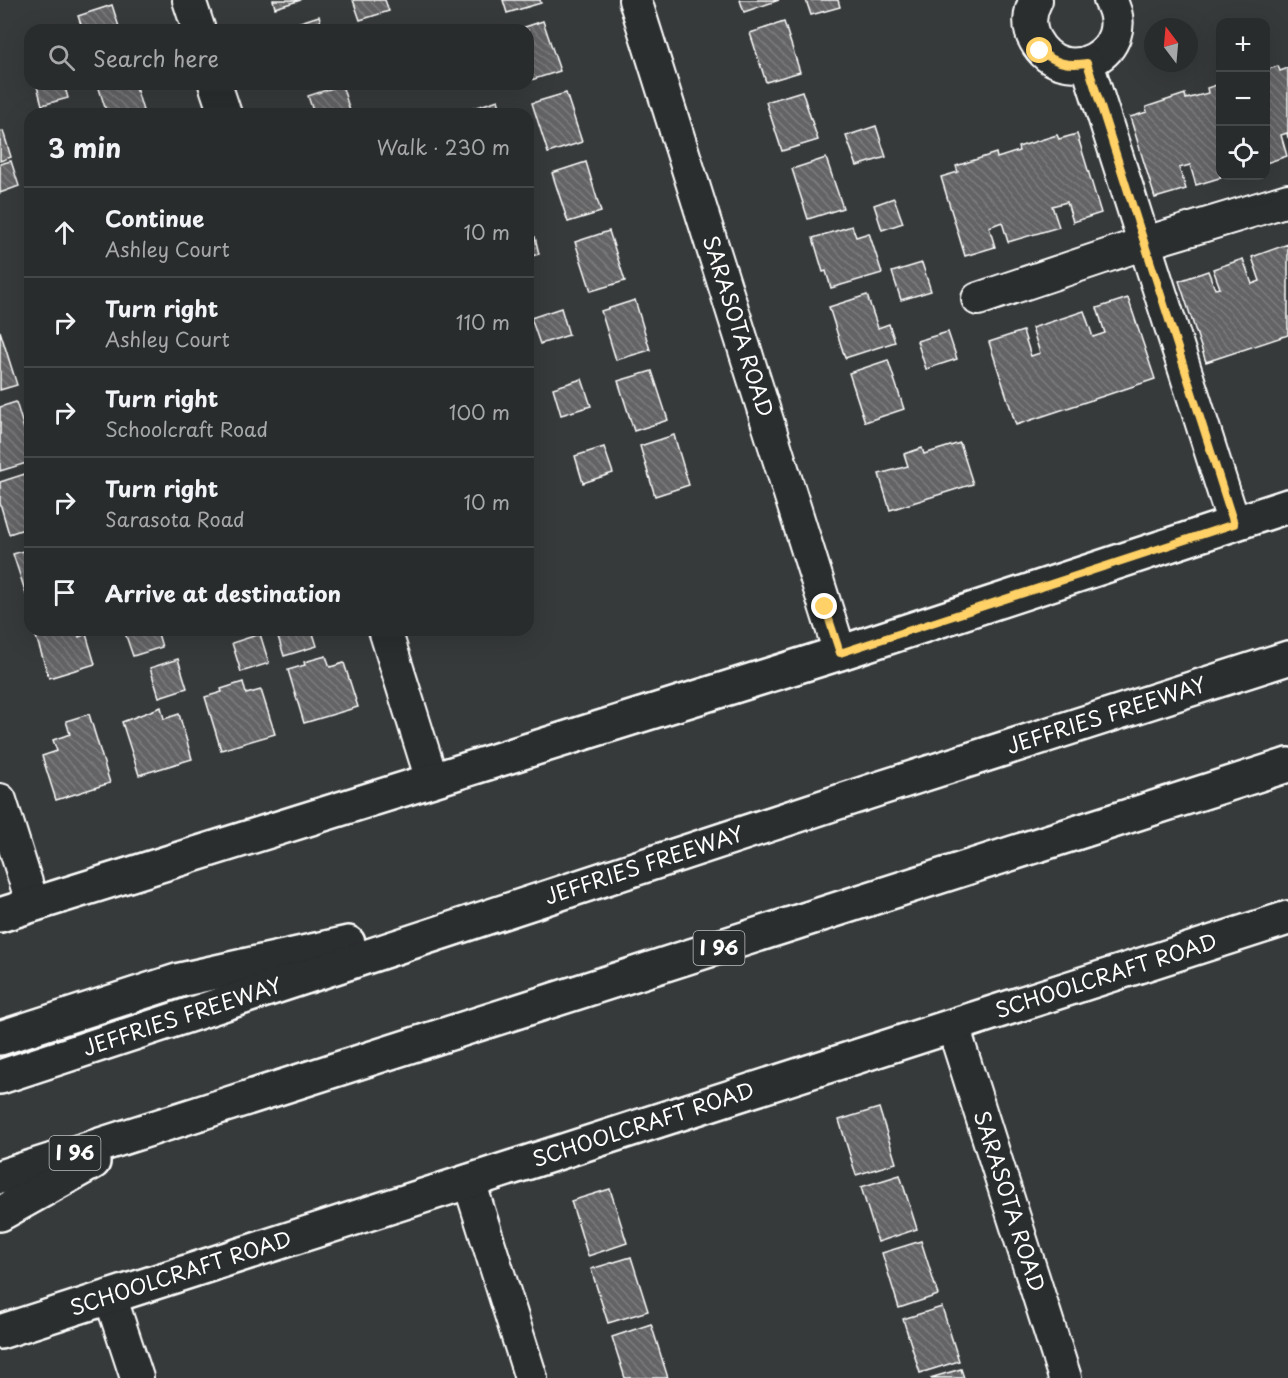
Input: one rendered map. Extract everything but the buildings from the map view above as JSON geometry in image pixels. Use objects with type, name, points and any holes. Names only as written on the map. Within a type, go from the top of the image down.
[{"type":"main road","points":[[0,915],[840,653],[1288,506]]},
{"type":"main road","name":"JEFFRIES FREEWAY","points":[[0,1077],[1288,658]]},
{"type":"main road","name":"I 96","points":[[0,1177],[1288,765]]},
{"type":"main road","points":[[0,1038],[180,980],[537,901]]},
{"type":"main road","name":"SCHOOLCRAFT ROAD","points":[[0,1332],[1288,918]]},
{"type":"main road","points":[[0,1214],[150,1130]]},
{"type":"street","points":[[189,0],[196,24]]},
{"type":"street","name":"SARASOTA ROAD","points":[[636,0],[840,653]]},
{"type":"street","points":[[1036,0],[1030,19],[1032,36],[1040,51],[1054,61],[1071,66],[1087,63],[1102,55],[1113,41],[1117,25],[1115,8],[1110,0]]},
{"type":"street","points":[[1087,63],[1234,524]]},
{"type":"street","points":[[217,90],[223,108]]},
{"type":"street","points":[[978,299],[1145,243],[1288,200]]},
{"type":"street","points":[[387,636],[432,780]]},
{"type":"street","points":[[0,800],[33,905]]},
{"type":"street","name":"SARASOTA ROAD","points":[[953,1026],[1065,1378]]},
{"type":"street","points":[[469,1181],[531,1378]]},
{"type":"street","points":[[110,1296],[137,1378]]},
{"type":"route","points":[[825,607],[840,653],[1234,524],[1087,63],[1071,66],[1054,61],[1040,51]]}]
